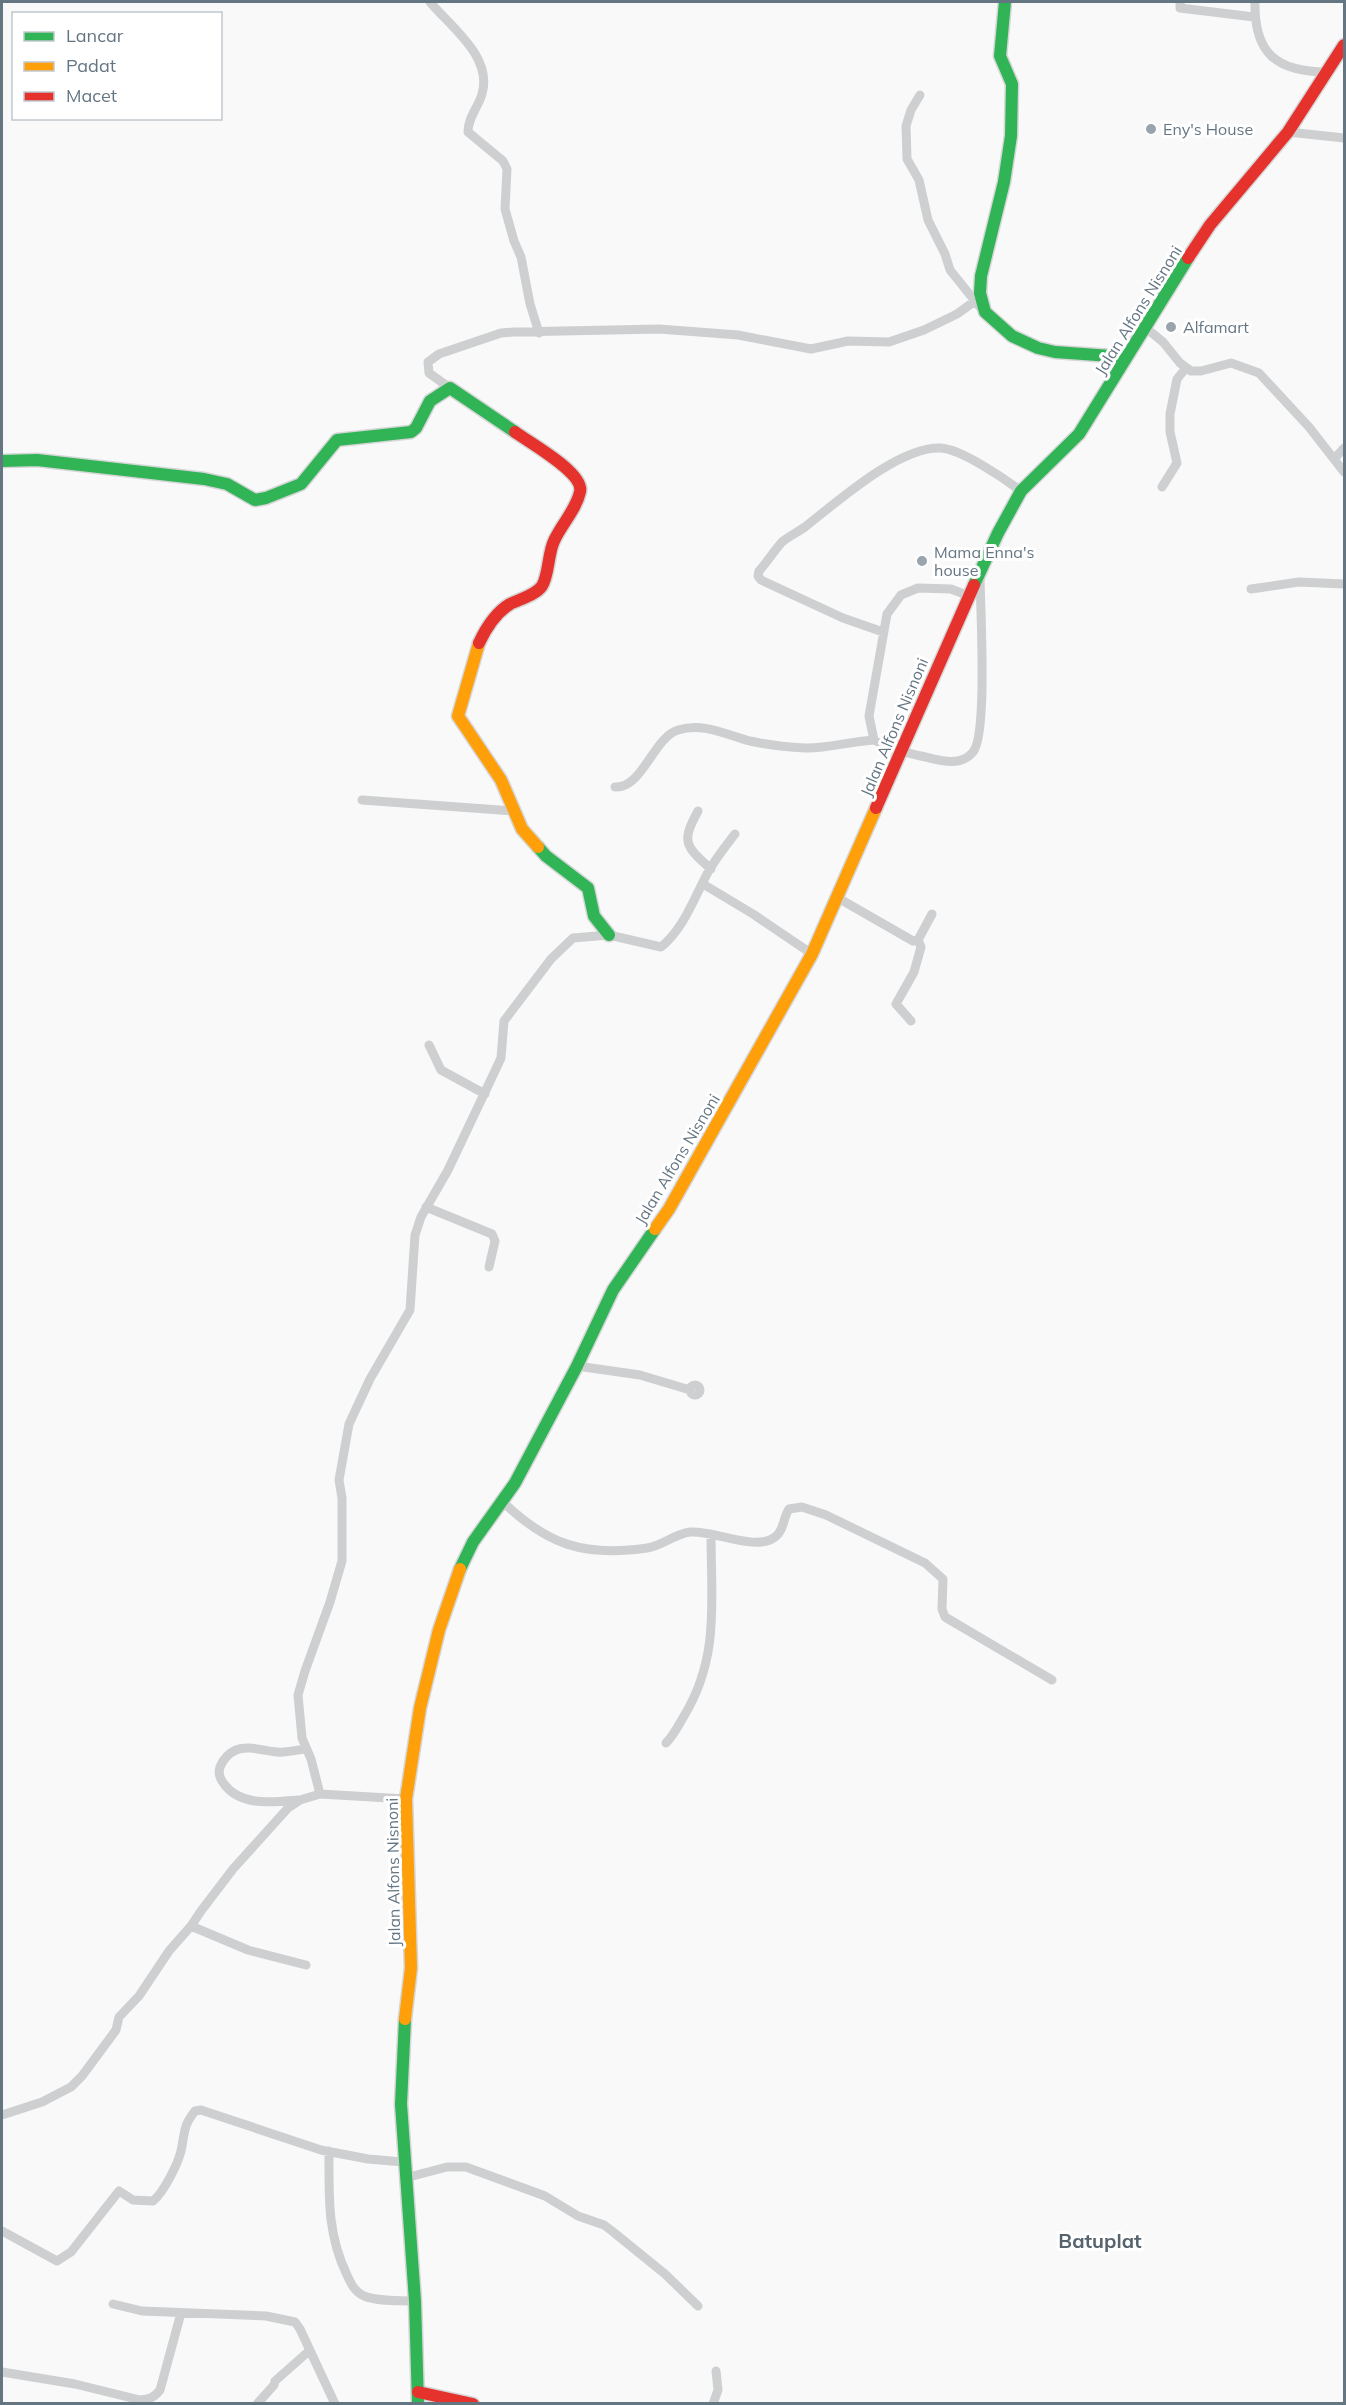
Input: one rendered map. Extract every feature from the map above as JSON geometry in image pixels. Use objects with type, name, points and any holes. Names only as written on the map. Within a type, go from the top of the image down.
[{"type":"main road","points":[[1005,2],[1000,56],[1012,84],[1011,136],[1004,182],[981,276],[980,293],[985,312],[1001,328],[1038,348],[1055,352],[1125,357]]},
{"type":"main road","name":"Jalan Alfons Nisnoni","points":[[418,2398],[416,2301],[403,2162],[401,2104],[411,1934],[406,1799],[420,1708],[439,1630],[463,1561],[473,1542],[515,1483],[577,1366],[613,1290],[669,1209],[812,954],[969,596],[998,533],[1021,491],[1079,434],[1118,374],[1125,357],[1146,328],[1210,225],[1288,132],[1344,45]]},
{"type":"main road","points":[[2,461],[38,460],[172,474],[222,482],[252,500],[261,500],[301,484],[337,440],[411,432],[416,428],[430,401],[450,388],[560,463],[578,479],[581,493],[553,543],[542,586],[509,605],[495,616],[486,629],[478,644],[458,713],[461,723],[501,780],[522,829],[546,856],[588,888],[594,916],[609,935]]},
{"type":"main road","points":[[418,2398],[472,2403]]},
{"type":"street","points":[[430,2],[481,61],[485,78],[482,94],[468,122],[468,132],[503,161],[507,169],[504,209],[521,257],[530,304],[539,333]]},
{"type":"street","points":[[1180,2],[1180,8],[1254,17]]},
{"type":"street","points":[[1255,2],[1256,30],[1272,58],[1289,67],[1307,72],[1327,72]]},
{"type":"street","points":[[920,95],[911,110],[906,126],[907,159],[919,180],[928,220],[945,254],[950,270],[985,312]]},
{"type":"street","points":[[1288,132],[1344,138]]},
{"type":"street","points":[[450,388],[429,373],[427,366],[432,358],[501,333],[659,329],[738,335],[811,349],[833,343],[889,342],[957,314],[975,301]]},
{"type":"street","points":[[1146,328],[1163,342],[1186,368],[1201,371],[1231,363],[1259,373],[1309,427],[1344,472]]},
{"type":"street","points":[[1162,487],[1177,463],[1178,458],[1170,432],[1170,414],[1177,379],[1186,368]]},
{"type":"street","points":[[883,632],[843,618],[761,580],[758,576],[759,571],[783,542],[831,504],[844,498],[897,460],[931,448],[958,452],[1021,491]]},
{"type":"street","points":[[1334,459],[1344,448]]},
{"type":"street","points":[[615,787],[626,783],[638,774],[664,738],[679,729],[712,729],[748,740],[805,748],[874,740],[886,747],[944,762],[965,759],[976,748],[980,730],[982,670],[980,572]]},
{"type":"street","points":[[1251,589],[1299,582],[1344,584]]},
{"type":"street","points":[[874,740],[869,716],[887,614],[901,595],[909,591],[933,588],[951,590],[969,596]]},
{"type":"street","points":[[362,800],[514,811]]},
{"type":"street","points":[[698,811],[687,831],[687,842],[692,852],[711,869]]},
{"type":"street","points":[[320,1794],[311,1759],[305,1749],[298,1695],[342,1561],[342,1498],[339,1480],[342,1457],[360,1398],[410,1310],[415,1235],[426,1207],[448,1170],[501,1058],[504,1022],[551,959],[573,938],[609,935],[661,947],[676,930],[711,869],[735,834]]},
{"type":"street","points":[[703,884],[812,954]]},
{"type":"street","points":[[838,898],[913,941],[918,940]]},
{"type":"street","points":[[918,940],[933,914]]},
{"type":"street","points":[[911,1021],[896,1004],[914,972],[921,947],[918,940]]},
{"type":"street","points":[[429,1045],[441,1070],[485,1094]]},
{"type":"street","points":[[426,1207],[492,1234],[495,1241],[489,1267]]},
{"type":"street","points":[[577,1366],[640,1375],[690,1390]]},
{"type":"street","points":[[502,1501],[522,1520],[556,1541],[599,1551],[650,1548],[679,1534],[692,1532],[757,1543],[775,1538],[782,1530],[785,1515],[789,1509],[802,1507],[826,1515],[925,1563],[943,1579],[942,1609],[945,1617],[1052,1680]]},
{"type":"street","points":[[666,1743],[675,1734],[696,1697],[709,1657],[711,1534]]},
{"type":"street","points":[[305,1749],[280,1752],[244,1749],[235,1751],[223,1761],[219,1770],[220,1779],[225,1786],[242,1798],[264,1802],[300,1800],[320,1794],[406,1799]]},
{"type":"street","points":[[2,2115],[42,2102],[76,2082],[116,2030],[120,2017],[139,1996],[168,1952],[191,1926],[233,1869],[288,1808],[300,1800]]},
{"type":"street","points":[[191,1926],[248,1950],[306,1965]]},
{"type":"street","points":[[2,2231],[57,2261],[64,2258],[119,2191],[133,2200],[153,2201],[158,2197],[171,2176],[182,2148],[183,2130],[195,2111],[213,2112],[294,2142],[329,2151],[368,2160],[403,2162]]},
{"type":"street","points":[[329,2151],[330,2220],[335,2244],[352,2286],[363,2296],[372,2299],[416,2301]]},
{"type":"street","points":[[405,2178],[456,2165],[545,2196],[578,2216],[604,2225],[665,2274],[698,2306]]},
{"type":"street","points":[[113,2304],[142,2311],[224,2313],[295,2322],[335,2403]]},
{"type":"street","points":[[2,2372],[75,2384],[140,2400],[148,2399],[160,2390],[181,2313]]},
{"type":"street","points":[[257,2403],[275,2381],[309,2351]]},
{"type":"street","points":[[713,2403],[718,2390],[716,2371]]},
{"type":"traffic: fast","points":[[1005,2],[1000,56],[1012,84],[1011,136],[1004,182],[981,276],[980,293],[985,312],[1012,336],[1038,348],[1055,352],[1125,357]]},
{"type":"traffic: fast","points":[[974,585],[1021,491],[1079,434],[1188,258]]},
{"type":"traffic: fast","points":[[2,461],[37,460],[204,479],[227,484],[255,500],[301,484],[337,440],[411,432],[416,428],[430,401],[450,388],[515,432]]},
{"type":"traffic: fast","points":[[538,847],[546,856],[588,888],[594,916],[609,935]]},
{"type":"traffic: fast","points":[[460,1569],[473,1542],[515,1483],[577,1366],[613,1290],[655,1229]]},
{"type":"traffic: fast","points":[[405,2019],[401,2104],[415,2301],[418,2404]]},
{"type":"traffic: slow","points":[[479,643],[458,716],[501,780],[522,829],[538,847]]},
{"type":"traffic: slow","points":[[655,1229],[669,1209],[812,954],[876,808]]},
{"type":"traffic: slow","points":[[405,2019],[411,1968],[406,1799],[420,1708],[439,1630],[460,1569]]},
{"type":"traffic: jam","points":[[1188,258],[1210,225],[1288,132],[1344,45]]},
{"type":"traffic: jam","points":[[479,643],[495,616],[510,604],[536,592],[542,586],[554,541],[580,492],[579,484],[566,468],[515,432]]},
{"type":"traffic: jam","points":[[876,808],[974,585]]},
{"type":"traffic: jam","points":[[418,2392],[473,2404]]},
{"type":"place","name":"Eny's House","points":[[1151,129]]},
{"type":"place","name":"Alfamart","points":[[1171,327]]},
{"type":"place","name":"Mama Enna's house","points":[[922,561]]},
{"type":"district","name":"Batuplat","points":[[1100,2240]]}]
